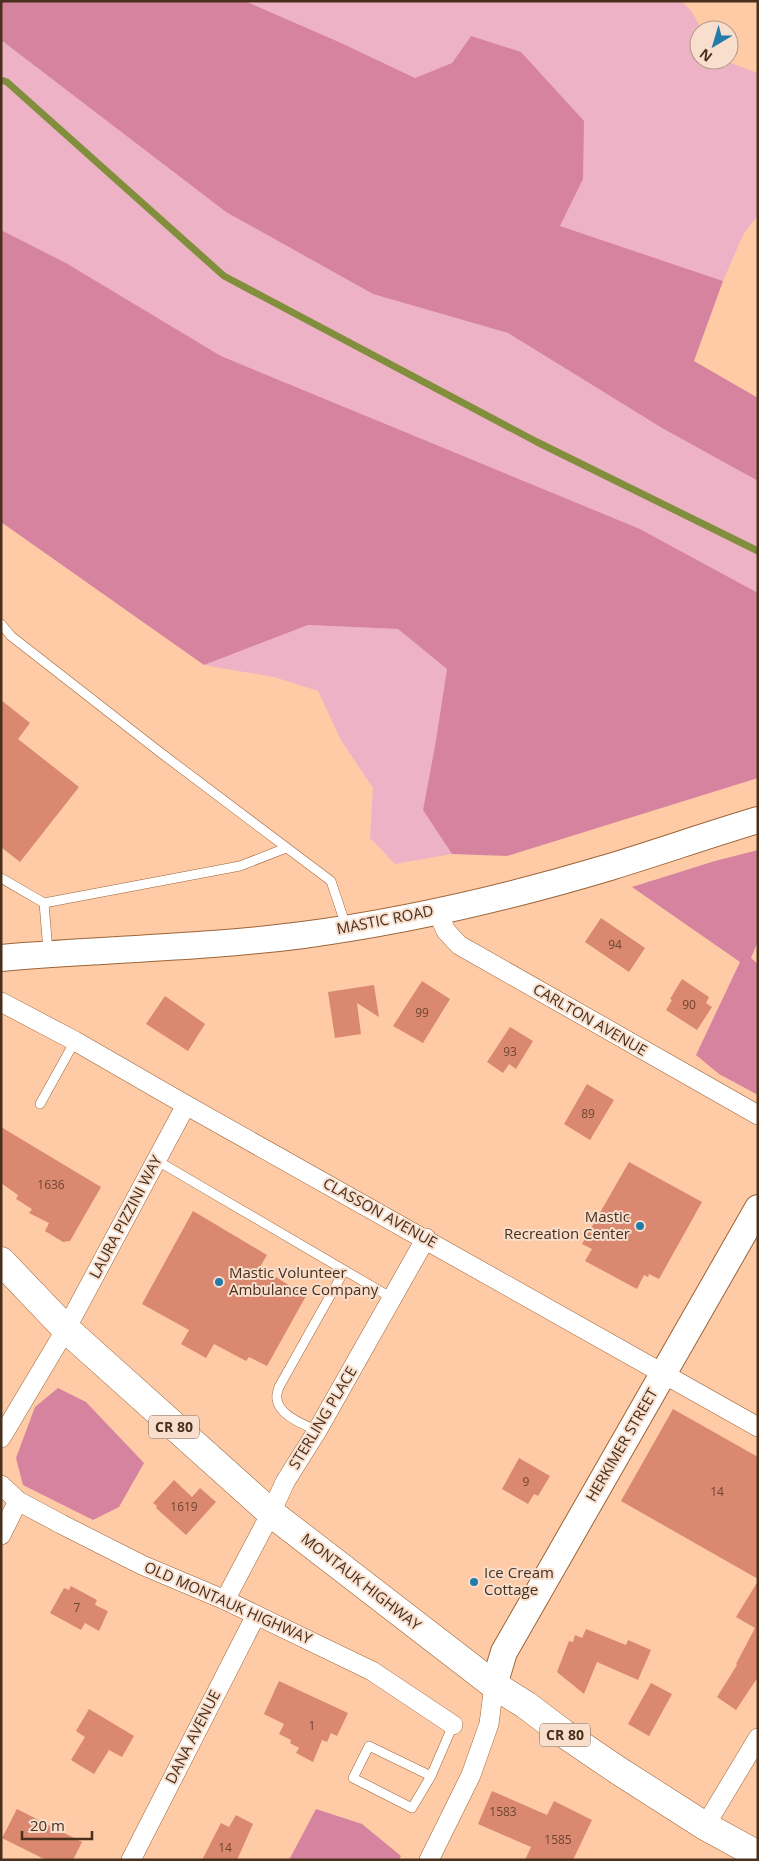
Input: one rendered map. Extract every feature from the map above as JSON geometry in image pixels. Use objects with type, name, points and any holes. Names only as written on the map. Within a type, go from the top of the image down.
[{"type":"main road","name":"MASTIC ROAD","points":[[1,958],[270,939],[347,928],[476,902],[610,867],[758,820]]},
{"type":"main road","name":"HERKIMER STREET","points":[[494,1685],[504,1652],[758,1208]]},
{"type":"main road","name":"MONTAUK HIGHWAY","points":[[1,1261],[66,1329],[271,1513],[494,1685],[526,1705],[587,1750],[744,1853]]},
{"type":"street","name":"CARLTON AVENUE","points":[[437,911],[446,931],[459,945],[758,1115]]},
{"type":"street","name":"CLASSON AVENUE","points":[[1,1002],[75,1041],[426,1238],[758,1427]]},
{"type":"street","name":"LAURA PIZZINI WAY","points":[[1,1438],[66,1329],[186,1105]]},
{"type":"street","name":"STERLING PLACE","points":[[224,1600],[271,1513],[285,1482],[317,1431],[426,1238]]},
{"type":"street","name":"OLD MONTAUK HIGHWAY","points":[[1,1484],[18,1501],[142,1565],[224,1600],[372,1670],[453,1725]]},
{"type":"street","points":[[1,1535],[18,1501]]},
{"type":"street","name":"DANA AVENUE","points":[[131,1860],[256,1615]]},
{"type":"street","points":[[429,1860],[471,1775],[489,1724],[494,1685]]},
{"type":"street","points":[[705,1826],[758,1738]]},
{"type":"lane","points":[[1,624],[11,636],[331,882],[347,928]]},
{"type":"lane","points":[[1,878],[44,903],[240,866],[286,848]]},
{"type":"lane","points":[[44,903],[48,954]]},
{"type":"lane","points":[[40,1104],[75,1041]]},
{"type":"lane","points":[[156,1160],[392,1298]]},
{"type":"lane","points":[[317,1431],[282,1411],[276,1399],[279,1387],[344,1271]]},
{"type":"lane","points":[[431,1776],[369,1746],[353,1778],[412,1808],[431,1776],[453,1725]]},
{"type":"shaded area","points":[[1,1],[245,1],[415,78],[452,63],[471,36],[521,52],[584,121],[583,179],[560,226],[723,281],[694,361],[758,398],[758,481],[662,428],[508,333],[373,294],[226,212],[1,40]]},
{"type":"shaded area","points":[[245,1],[682,1],[696,20],[689,20],[689,70],[739,70],[739,66],[758,73],[758,215],[743,235],[723,281],[560,226],[583,179],[471,36],[452,63],[415,78]]},
{"type":"shaded area","points":[[1,40],[226,212],[373,294],[508,333],[662,428],[758,481],[758,593],[640,529],[221,356],[66,263],[1,230]]},
{"type":"shaded area","points":[[1,230],[66,263],[221,356],[640,529],[758,593],[758,778],[507,856],[452,854],[423,810],[447,669],[398,629],[308,625],[204,665],[1,522]]},
{"type":"shaded area","points":[[308,625],[398,629],[447,669],[423,810],[452,854],[395,864],[370,838],[373,788],[341,740],[318,691],[274,677],[204,665]]},
{"type":"shaded area","points":[[758,850],[758,941],[751,958],[758,964],[758,1095],[719,1074],[696,1055],[740,962],[632,887],[715,861]]},
{"type":"shaded area","points":[[58,1388],[86,1402],[144,1463],[119,1507],[93,1520],[23,1485],[16,1458],[35,1407]]},
{"type":"shaded area","points":[[316,1809],[362,1824],[401,1856],[399,1860],[289,1860]]},
{"type":"building","points":[[1,700],[30,723],[18,739],[79,787],[20,862],[1,847]]},
{"type":"building","points":[[601,918],[645,948],[629,972],[585,942]]},
{"type":"building","points":[[682,979],[709,997],[706,1003],[712,1007],[697,1030],[666,1010]]},
{"type":"building","points":[[422,981],[450,999],[423,1043],[393,1026]]},
{"type":"building","points":[[374,985],[379,1017],[357,1003],[361,1034],[335,1038],[328,992]]},
{"type":"building","points":[[165,996],[205,1024],[188,1051],[146,1024]]},
{"type":"building","points":[[510,1027],[533,1041],[516,1069],[509,1064],[503,1073],[487,1062]]},
{"type":"building","points":[[587,1084],[614,1100],[590,1140],[564,1124]]},
{"type":"building","points":[[1,1127],[101,1187],[70,1241],[63,1242],[45,1231],[49,1223],[29,1213],[32,1209],[16,1199],[18,1195],[1,1183]]},
{"type":"building","name":"Mastic Recreation Center","points":[[629,1162],[702,1202],[659,1279],[649,1274],[648,1277],[644,1275],[637,1289],[585,1261],[592,1249],[582,1244]]},
{"type":"building","name":"Mastic Volunteer Ambulance Company","points":[[193,1211],[267,1255],[260,1267],[306,1296],[267,1366],[249,1357],[246,1361],[214,1344],[206,1358],[181,1344],[189,1330],[142,1304]]},
{"type":"building","points":[[673,1409],[758,1457],[758,1579],[621,1501]]},
{"type":"building","points":[[519,1458],[550,1476],[538,1496],[534,1494],[528,1504],[502,1489]]},
{"type":"building","points":[[174,1480],[192,1497],[200,1488],[216,1502],[186,1535],[156,1508],[157,1506],[153,1503]]},
{"type":"building","points":[[758,1581],[758,1677],[736,1710],[717,1697],[737,1665],[755,1628],[736,1617]]},
{"type":"building","points":[[71,1586],[97,1600],[95,1605],[108,1611],[99,1631],[85,1623],[81,1630],[50,1613],[64,1588],[69,1590]]},
{"type":"building","points":[[586,1629],[626,1645],[628,1640],[651,1650],[638,1680],[597,1662],[584,1694],[557,1672],[569,1641],[573,1642],[575,1635],[582,1638]]},
{"type":"building","points":[[279,1681],[348,1713],[337,1736],[331,1733],[327,1742],[322,1740],[313,1762],[296,1753],[299,1748],[290,1743],[291,1740],[279,1734],[284,1724],[264,1714]]},
{"type":"building","points":[[651,1683],[672,1694],[649,1736],[628,1724]]},
{"type":"building","points":[[89,1709],[134,1736],[122,1757],[109,1750],[94,1774],[71,1760],[85,1737],[76,1731]]},
{"type":"building","points":[[492,1791],[547,1815],[554,1801],[592,1820],[573,1860],[525,1860],[531,1847],[478,1824]]},
{"type":"building","points":[[17,1809],[82,1842],[73,1860],[46,1860],[2,1838]]},
{"type":"building","points":[[236,1815],[253,1824],[237,1860],[202,1860],[221,1823],[229,1827]]},
{"type":"waterway","points":[[1,80],[7,82],[224,276],[537,442],[758,551]]},
{"type":"place","name":"Mastic Recreation Center","points":[[640,1226]]},
{"type":"place","name":"Mastic Volunteer Ambulance Company","points":[[219,1282]]},
{"type":"place","name":"Ice Cream Cottage","points":[[474,1582]]}]
